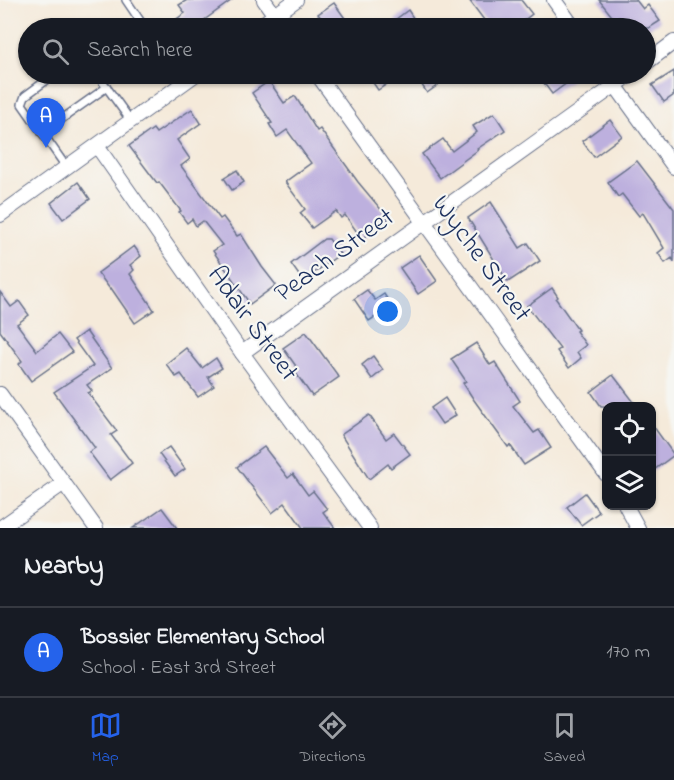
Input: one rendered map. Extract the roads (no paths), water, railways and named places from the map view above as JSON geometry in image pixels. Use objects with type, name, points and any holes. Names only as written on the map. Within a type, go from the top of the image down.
[{"type":"street","points":[[264,0],[277,18]]},
{"type":"street","points":[[271,18],[296,0]]},
{"type":"street","points":[[554,0],[567,18]]},
{"type":"street","points":[[656,55],[674,42]]},
{"type":"street","points":[[0,215],[131,121],[173,84]]},
{"type":"street","name":"Wyche Street","points":[[324,84],[602,468]]},
{"type":"street","name":"Peach Street","points":[[242,353],[424,222],[605,84]]},
{"type":"street","points":[[616,84],[674,167]]},
{"type":"street","name":"Adair Street","points":[[97,146],[242,353],[370,528]]},
{"type":"street","points":[[0,394],[96,528]]},
{"type":"street","points":[[0,528],[64,483]]},
{"type":"street","points":[[628,510],[638,528]]},
{"type":"lane","points":[[126,0],[138,18]]},
{"type":"lane","points":[[41,84],[25,96],[23,108],[67,168]]},
{"type":"lane","points":[[104,84],[131,121]]},
{"type":"lane","points":[[42,133],[106,87]]},
{"type":"place","name":"Bossier Elementary School","points":[[46,148]]}]
